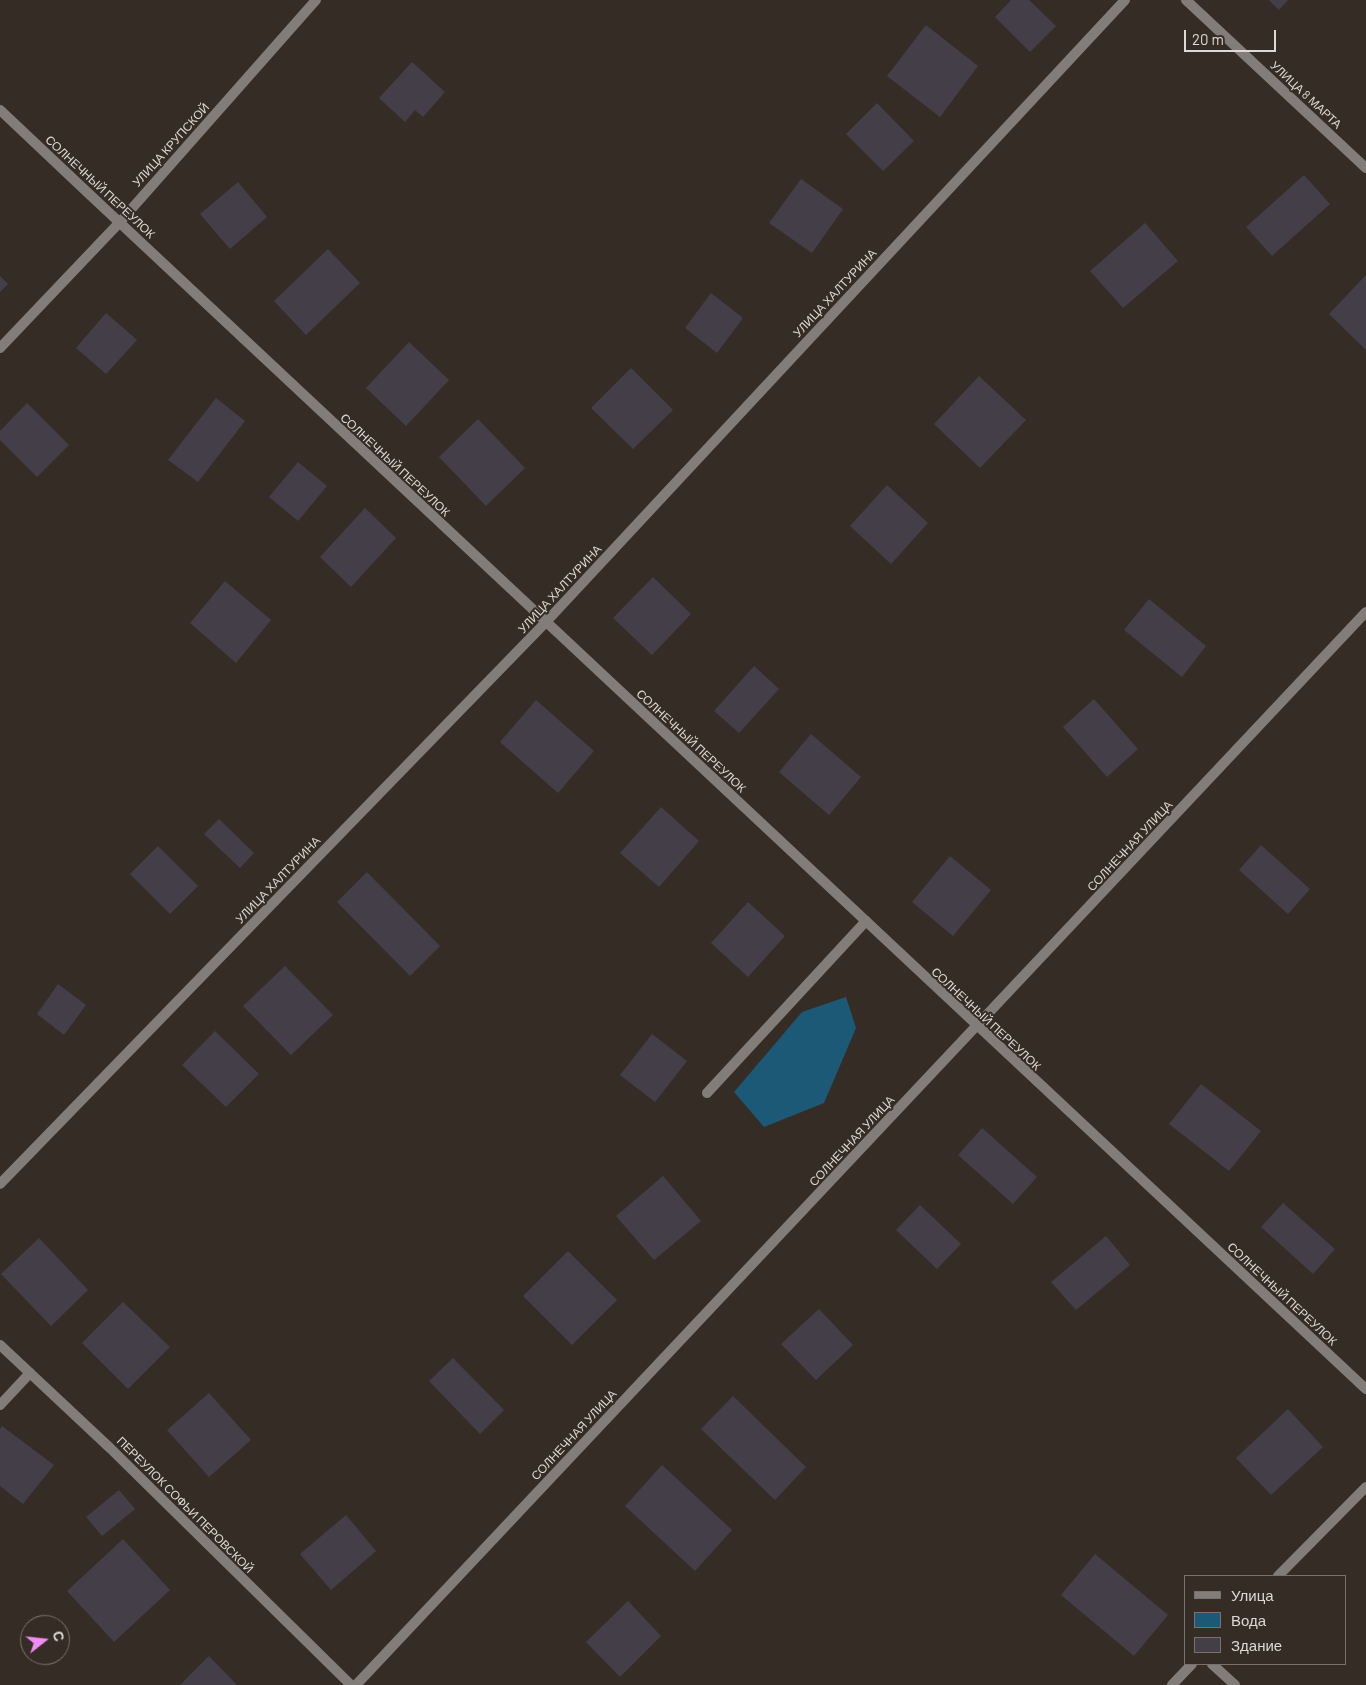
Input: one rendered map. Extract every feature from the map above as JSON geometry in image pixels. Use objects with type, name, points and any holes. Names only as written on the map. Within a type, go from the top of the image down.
[{"type":"street","name":"УЛИЦА КРУПСКОЙ","points":[[0,348],[119,222],[316,0]]},
{"type":"street","name":"УЛИЦА ХАЛТУРИНА","points":[[0,1184],[545,624],[1125,0]]},
{"type":"street","name":"УЛИЦА 8 МАРТА","points":[[1186,0],[1366,168]]},
{"type":"street","name":"СОЛНЕЧНЫЙ ПЕРЕУЛОК","points":[[0,110],[545,624],[866,922],[976,1028],[1366,1389]]},
{"type":"street","name":"СОЛНЕЧНАЯ УЛИЦА","points":[[356,1685],[1366,612]]},
{"type":"street","points":[[707,1092],[866,922]]},
{"type":"street","name":"ПЕРЕУЛОК СОФЬИ ПЕРОВСКОЙ","points":[[0,1345],[110,1448],[351,1685]]},
{"type":"street","points":[[0,1405],[30,1373]]},
{"type":"street","points":[[1279,1575],[1366,1487]]},
{"type":"street","points":[[1172,1685],[1191,1665]]},
{"type":"street","points":[[1213,1665],[1235,1685]]},
{"type":"water","points":[[846,997],[856,1028],[824,1103],[764,1127],[734,1092],[802,1012]]},
{"type":"building","points":[[1011,0],[1029,0],[1056,26],[1030,52],[995,17]]},
{"type":"building","points":[[1269,0],[1288,0],[1279,10]]},
{"type":"building","points":[[926,25],[978,66],[940,117],[887,76]]},
{"type":"building","points":[[412,62],[445,92],[423,117],[415,110],[405,122],[379,98]]},
{"type":"building","points":[[877,103],[914,141],[883,171],[846,134]]},
{"type":"building","points":[[1304,175],[1330,204],[1272,256],[1246,227]]},
{"type":"building","points":[[801,179],[843,209],[812,253],[769,223]]},
{"type":"building","points":[[238,182],[267,217],[230,249],[200,214]]},
{"type":"building","points":[[1145,223],[1178,261],[1123,308],[1090,271]]},
{"type":"building","points":[[328,249],[360,283],[306,335],[274,301]]},
{"type":"building","points":[[1366,275],[1366,350],[1329,314]]},
{"type":"building","points":[[0,276],[8,284],[0,292]]},
{"type":"building","points":[[711,293],[743,318],[717,353],[685,328]]},
{"type":"building","points":[[106,313],[137,340],[106,374],[76,348]]},
{"type":"building","points":[[409,342],[449,380],[406,426],[366,388]]},
{"type":"building","points":[[631,368],[673,410],[633,449],[591,408]]},
{"type":"building","points":[[979,376],[1026,420],[980,468],[934,424]]},
{"type":"building","points":[[216,398],[245,421],[198,482],[168,460]]},
{"type":"building","points":[[27,403],[69,445],[37,477],[0,440],[0,431]]},
{"type":"building","points":[[478,419],[525,468],[486,506],[439,457]]},
{"type":"building","points":[[298,462],[327,486],[298,521],[269,497]]},
{"type":"building","points":[[887,485],[928,523],[891,564],[850,526]]},
{"type":"building","points":[[365,508],[396,538],[351,587],[320,557]]},
{"type":"building","points":[[653,577],[691,614],[652,655],[613,618]]},
{"type":"building","points":[[225,581],[271,620],[236,663],[190,623]]},
{"type":"building","points":[[1149,599],[1206,646],[1182,677],[1124,630]]},
{"type":"building","points":[[754,666],[779,689],[739,733],[714,711]]},
{"type":"building","points":[[1094,699],[1138,749],[1107,777],[1063,727]]},
{"type":"building","points":[[536,700],[594,751],[558,793],[500,742]]},
{"type":"building","points":[[811,734],[861,777],[829,815],[779,772]]},
{"type":"building","points":[[661,807],[699,841],[659,887],[620,853]]},
{"type":"building","points":[[219,819],[254,853],[240,868],[204,834]]},
{"type":"building","points":[[1261,845],[1310,889],[1288,914],[1239,870]]},
{"type":"building","points":[[158,846],[198,886],[170,914],[130,874]]},
{"type":"building","points":[[950,856],[991,890],[953,936],[912,902]]},
{"type":"building","points":[[367,872],[440,946],[410,976],[337,902]]},
{"type":"building","points":[[748,902],[785,936],[748,977],[711,943]]},
{"type":"building","points":[[285,966],[333,1015],[291,1055],[243,1006]]},
{"type":"building","points":[[58,984],[86,1005],[64,1035],[37,1014]]},
{"type":"building","points":[[215,1031],[259,1074],[226,1107],[182,1065]]},
{"type":"building","points":[[652,1034],[687,1061],[655,1102],[620,1075]]},
{"type":"building","points":[[1201,1084],[1261,1131],[1229,1171],[1169,1124]]},
{"type":"building","points":[[982,1128],[1037,1177],[1013,1204],[958,1155]]},
{"type":"building","points":[[663,1176],[701,1221],[654,1260],[616,1216]]},
{"type":"building","points":[[1283,1203],[1335,1249],[1313,1274],[1261,1227]]},
{"type":"building","points":[[920,1205],[961,1244],[937,1269],[896,1230]]},
{"type":"building","points":[[1106,1236],[1130,1265],[1076,1310],[1051,1282]]},
{"type":"building","points":[[39,1238],[88,1290],[51,1326],[1,1274]]},
{"type":"building","points":[[568,1251],[617,1300],[572,1345],[523,1296]]},
{"type":"building","points":[[123,1302],[170,1347],[128,1389],[82,1343]]},
{"type":"building","points":[[819,1309],[853,1345],[816,1380],[781,1344]]},
{"type":"building","points":[[453,1358],[504,1410],[480,1434],[429,1381]]},
{"type":"building","points":[[209,1393],[251,1440],[209,1477],[167,1430]]},
{"type":"building","points":[[733,1396],[806,1467],[775,1500],[701,1429]]},
{"type":"building","points":[[1288,1409],[1323,1447],[1271,1495],[1236,1458]]},
{"type":"building","points":[[2,1426],[54,1465],[23,1504],[0,1486],[0,1429]]},
{"type":"building","points":[[662,1465],[732,1530],[695,1571],[625,1506]]},
{"type":"building","points":[[119,1490],[135,1509],[102,1536],[86,1517]]},
{"type":"building","points":[[346,1515],[376,1551],[331,1590],[300,1554]]},
{"type":"building","points":[[123,1539],[170,1590],[114,1642],[67,1591]]},
{"type":"building","points":[[1095,1554],[1168,1615],[1134,1656],[1061,1595]]},
{"type":"building","points":[[628,1601],[661,1636],[620,1677],[586,1642]]},
{"type":"building","points":[[209,1656],[237,1685],[180,1685]]}]
